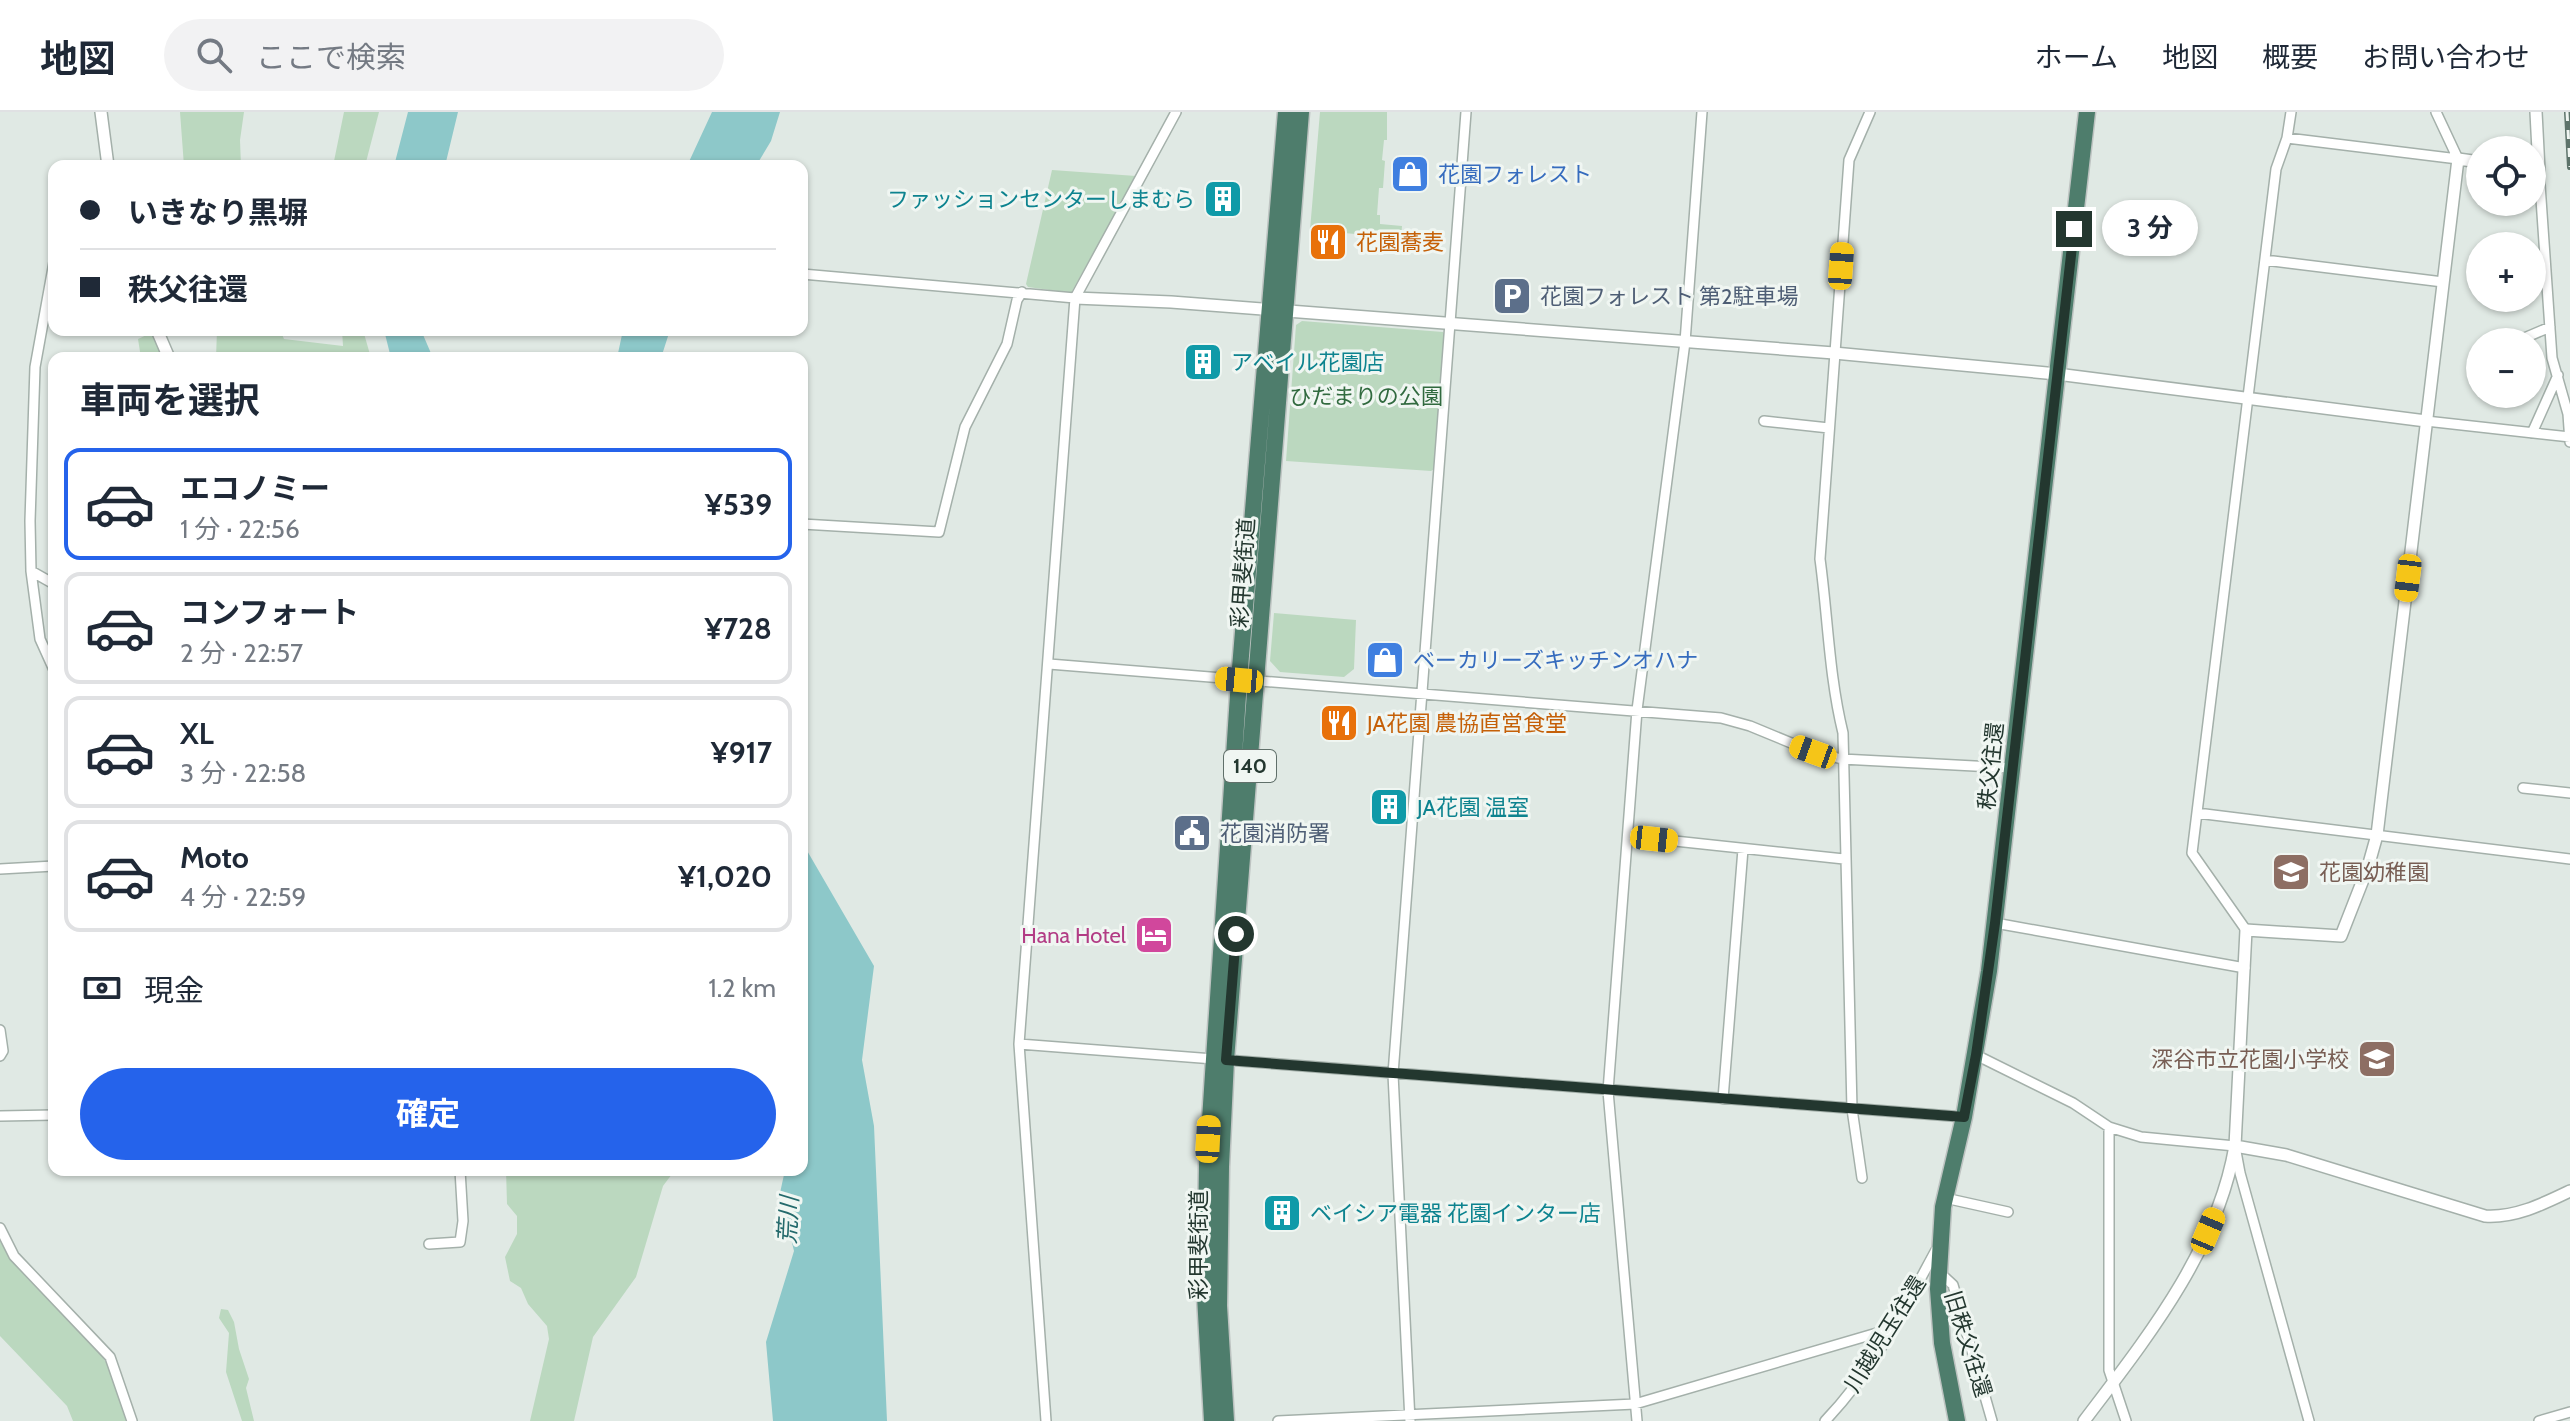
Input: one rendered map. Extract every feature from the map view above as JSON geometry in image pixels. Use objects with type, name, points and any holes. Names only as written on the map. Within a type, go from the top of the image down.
[{"type":"highway","name":"彩甲斐街道","points":[[1212,1421],[1205,1296],[1207,1165],[1257,681],[1286,112]]},
{"type":"highway","name":"彩甲斐街道","points":[[1226,1421],[1219,1306],[1220,1060],[1239,680],[1301,112]]},
{"type":"highway","name":"秩父往還","points":[[1957,1421],[1942,1343],[1938,1271],[1940,1244],[1945,1198],[1976,1055],[1995,923],[2087,112]]},
{"type":"street","points":[[101,112],[107,160]]},
{"type":"street","points":[[1046,1421],[1019,1044],[1075,298],[1176,112]]},
{"type":"street","points":[[1410,1418],[1393,1074],[1466,112]]},
{"type":"street","points":[[1637,1421],[1608,1091],[1637,710],[1685,342],[1702,112]]},
{"type":"street","points":[[1862,1178],[1852,1109],[1843,733],[1831,677],[1820,559],[1849,160],[1870,112]]},
{"type":"street","points":[[2291,112],[2287,138],[2276,169],[2192,853],[2246,930],[2341,936],[2377,835],[2458,159],[2436,112]]},
{"type":"street","points":[[2536,112],[2536,136]]},
{"type":"street","points":[[2287,138],[2466,160]]},
{"type":"street","points":[[808,274],[1075,298],[1277,310],[1834,353],[2057,374],[2570,439],[2568,414],[2552,358],[2540,216]]},
{"type":"street","points":[[2265,260],[2443,282]]},
{"type":"street","points":[[808,524],[939,532],[965,427],[1007,344],[1017,300],[1022,292]]},
{"type":"street","points":[[48,295],[35,367],[30,521],[31,571],[40,639],[48,657]]},
{"type":"street","points":[[2546,329],[2550,327]]},
{"type":"street","points":[[2558,375],[2570,374]]},
{"type":"street","points":[[2532,433],[2558,375]]},
{"type":"street","points":[[1764,421],[1829,428]]},
{"type":"street","points":[[31,571],[48,581]]},
{"type":"street","points":[[1049,664],[1721,718],[1750,726],[1813,752],[1842,759],[2012,768]]},
{"type":"street","points":[[2523,788],[2570,793]]},
{"type":"street","points":[[2197,813],[2570,859]]},
{"type":"street","points":[[1628,836],[1844,859]]},
{"type":"street","points":[[1723,1099],[1743,849]]},
{"type":"street","points":[[0,869],[48,866]]},
{"type":"street","points":[[1995,923],[2245,968]]},
{"type":"street","points":[[2084,1421],[2160,1316],[2199,1254],[2218,1207],[2235,1146],[2246,930]]},
{"type":"street","points":[[0,1030],[3,1051],[0,1056]]},
{"type":"street","points":[[1019,1044],[1964,1117]]},
{"type":"street","points":[[1976,1055],[2073,1103],[2109,1127],[2141,1137],[2235,1146],[2286,1155],[2485,1216],[2501,1217],[2520,1212],[2570,1191]]},
{"type":"street","points":[[0,1116],[48,1115]]},
{"type":"street","points":[[2109,1127],[2109,1370],[2126,1421]]},
{"type":"street","points":[[2235,1146],[2309,1421]]},
{"type":"street","points":[[429,1244],[460,1242],[463,1221],[460,1176]]},
{"type":"street","points":[[1945,1198],[2008,1212]]},
{"type":"street","points":[[0,1228],[14,1256],[110,1357],[132,1421]]},
{"type":"street","name":"川越児玉往還","points":[[1825,1421],[1852,1391],[1894,1328],[1940,1244]]},
{"type":"street","name":"旧秩父往還","points":[[1938,1271],[1953,1285],[1992,1421]]},
{"type":"street","points":[[1278,1421],[1410,1418],[1635,1404],[1894,1328]]},
{"type":"street","points":[[2539,1421],[2570,1412]]},
{"type":"green space","points":[[180,112],[244,112],[241,160],[184,160]]},
{"type":"green space","points":[[344,112],[379,112],[367,160],[334,160]]},
{"type":"green space","points":[[1320,112],[1387,112],[1387,140],[1384,140],[1382,160],[1385,161],[1383,188],[1379,188],[1377,215],[1380,215],[1380,224],[1402,226],[1401,238],[1310,230]]},
{"type":"green space","points":[[1052,170],[1136,176],[1071,293],[1028,287],[1026,284]]},
{"type":"green space","name":"ひだまりの公園","points":[[1302,321],[1443,332],[1446,336],[1436,468],[1431,471],[1286,461],[1296,325]]},
{"type":"green space","points":[[155,336],[161,352],[140,352],[138,339]]},
{"type":"green space","points":[[217,336],[283,336],[284,339],[343,346],[342,336],[365,336],[369,352],[216,352]]},
{"type":"green space","points":[[1274,613],[1356,620],[1354,669],[1344,677],[1280,672],[1270,661]]},
{"type":"green space","points":[[506,1176],[670,1176],[663,1186],[636,1277],[593,1337],[574,1421],[530,1421],[549,1339],[547,1326],[528,1304],[521,1288],[510,1281],[505,1257],[517,1234],[517,1216],[507,1204]]},
{"type":"green space","points":[[0,1241],[23,1274],[106,1362],[126,1421],[73,1421],[67,1406],[0,1336]]},
{"type":"green space","points":[[221,1309],[228,1310],[234,1322],[249,1379],[246,1388],[254,1421],[242,1421],[226,1372],[229,1333],[219,1318]]},
{"type":"water","points":[[408,112],[458,112],[446,160],[396,160]]},
{"type":"water","points":[[712,112],[780,112],[771,141],[760,160],[690,160]]},
{"type":"water","points":[[386,336],[424,336],[430,352],[390,352]]},
{"type":"water","points":[[622,336],[668,336],[663,352],[618,352]]},
{"type":"water","name":"荒川","points":[[808,852],[874,966],[862,1060],[874,1126],[887,1421],[773,1421],[766,1342],[794,1251],[780,1193],[784,1176],[808,1176]]},
{"type":"railway","points":[[2567,112],[2570,167]]},
{"type":"place","name":"花園フォレスト","points":[[1410,174]]},
{"type":"place","name":"ファッションセンターしまむら","points":[[1223,199]]},
{"type":"place","name":"花園蕎麦","points":[[1328,242]]},
{"type":"place","name":"花園フォレスト 第2駐車場","points":[[1512,296]]},
{"type":"place","name":"アベイル花園店","points":[[1203,362]]},
{"type":"place","name":"ベーカリーズキッチンオハナ","points":[[1385,660]]},
{"type":"place","name":"JA花園 農協直営食堂","points":[[1339,723]]},
{"type":"place","name":"JA花園 温室","points":[[1389,807]]},
{"type":"place","name":"花園消防署","points":[[1192,833]]},
{"type":"place","name":"花園幼稚園","points":[[2291,872]]},
{"type":"place","name":"Hana Hotel","points":[[1154,935]]},
{"type":"place","name":"深谷市立花園小学校","points":[[2377,1059]]},
{"type":"place","name":"ベイシア電器 花園インター店","points":[[1282,1213]]},
{"type":"route","points":[[1236,934],[1226,1060],[1964,1117],[1995,923],[2074,229]]}]
